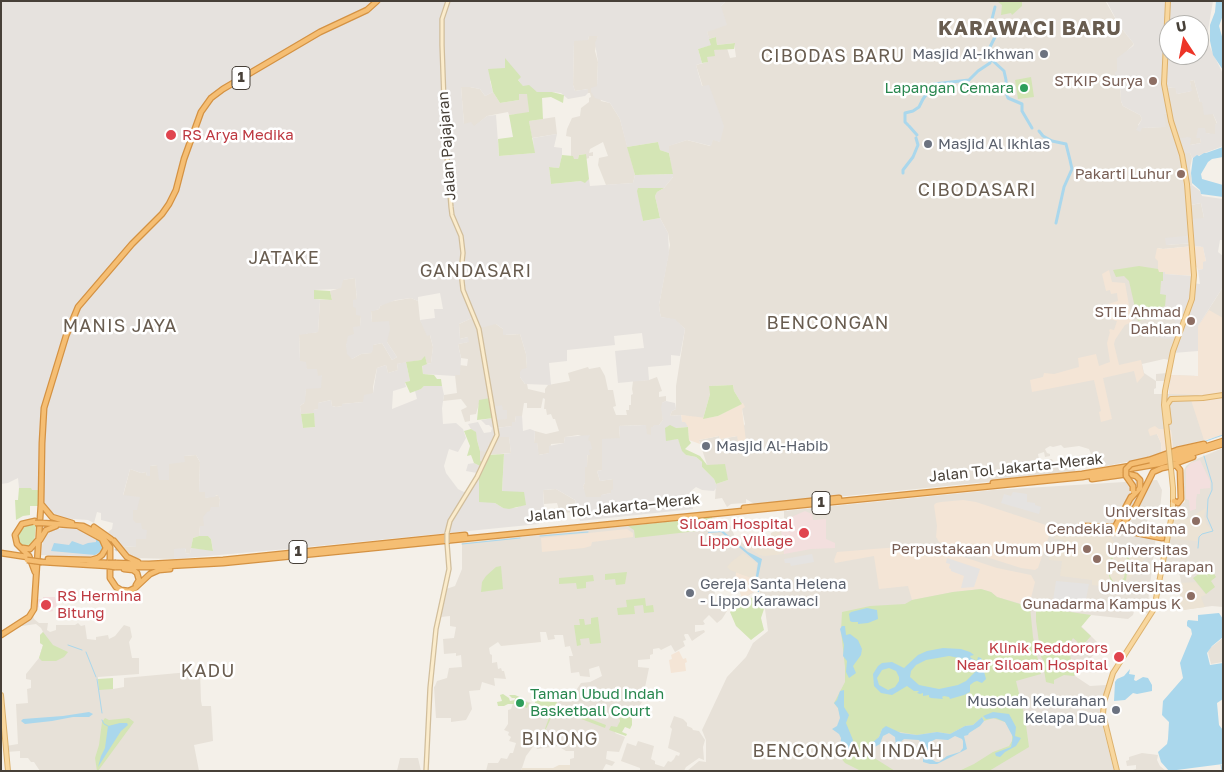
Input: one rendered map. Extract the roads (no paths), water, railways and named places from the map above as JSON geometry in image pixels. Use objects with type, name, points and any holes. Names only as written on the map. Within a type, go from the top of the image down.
[{"type":"highway","name":"1","points":[[1,634],[21,622],[31,613],[34,604],[41,501],[44,408],[66,336],[78,307],[132,244],[165,210],[175,194],[191,137],[201,111],[206,104],[223,88],[294,49],[331,26],[367,10],[378,1]]},
{"type":"highway","points":[[1081,526],[1115,527],[1134,491],[1126,476],[1126,469],[1131,464],[1177,450],[1208,443],[1223,442]]},
{"type":"highway","points":[[1162,538],[1127,531],[1124,528],[1126,519],[1147,478],[1153,471],[1190,458],[1223,442]]},
{"type":"highway","name":"Jalan Tol Jakarta–Merak","points":[[115,566],[223,560],[1099,472],[1158,460],[1223,442]]},
{"type":"highway","name":"Jalan Tol Jakarta–Merak","points":[[44,560],[79,565],[108,566],[193,565],[1035,482],[1138,468],[1187,456],[1223,442]]},
{"type":"highway","points":[[1158,460],[1208,443]]},
{"type":"highway","points":[[1175,504],[1182,500],[1183,467],[1190,458]]},
{"type":"highway","points":[[1073,530],[1114,532],[1118,530],[1136,506],[1153,472],[1176,465],[1180,470],[1181,499],[1175,504]]},
{"type":"highway","points":[[1035,482],[1133,475],[1139,478],[1140,486],[1138,492],[1130,499]]},
{"type":"highway","points":[[41,501],[45,511],[52,517],[76,525],[102,539],[106,548],[102,555],[95,559],[44,560]]},
{"type":"highway","points":[[36,574],[29,556],[17,544],[16,531],[22,524],[35,522],[76,525]]},
{"type":"highway","points":[[35,522],[21,527],[18,531],[18,543],[25,550],[33,548],[42,535],[50,528],[86,524],[107,539],[111,547],[112,576],[115,583],[121,588],[134,587],[138,582],[138,575],[135,571],[115,566]]},
{"type":"highway","points":[[98,531],[104,533],[127,558]]},
{"type":"highway","points":[[98,531],[110,547],[110,578],[116,587],[121,590],[129,591],[135,588],[154,572],[193,565]]},
{"type":"highway","points":[[112,541],[117,549],[127,558],[149,564]]},
{"type":"highway","name":"Jalan Tol Jakarta–Merak","points":[[1,555],[108,566]]},
{"type":"main road","name":"Jalan Pajajaran","points":[[426,771],[431,676],[438,622],[449,569],[447,533],[450,521],[477,477],[497,435],[479,329],[463,290],[460,231],[452,215],[451,207],[445,130],[442,46],[442,19],[448,1]]},
{"type":"main road","points":[[1168,1],[1164,84],[1173,129],[1182,155],[1187,184],[1193,248],[1193,290],[1172,356],[1164,406],[1168,426]]},
{"type":"main road","points":[[1167,385],[1167,394],[1172,397]]},
{"type":"main road","points":[[1168,426],[1167,405],[1171,399],[1223,394]]},
{"type":"main road","points":[[1116,771],[1103,714],[1106,694],[1113,673],[1151,616],[1154,608],[1175,504],[1166,401],[1172,397],[1215,395]]},
{"type":"main road","points":[[1168,542],[1172,508],[1172,468]]},
{"type":"main road","points":[[1,695],[8,771]]},
{"type":"water","points":[[1216,1],[1223,1],[1223,15],[1219,26],[1223,40],[1223,70],[1213,55],[1210,41],[1210,25],[1215,12]]},
{"type":"water","points":[[1223,147],[1223,157],[1212,159],[1208,162],[1201,174],[1202,179],[1223,185],[1223,197],[1201,194],[1200,190],[1192,183],[1193,158]]},
{"type":"water","points":[[718,530],[723,531],[748,552],[762,559],[758,578],[759,592],[755,582],[758,563],[721,532],[708,533]]},
{"type":"water","points":[[96,538],[101,541],[103,547],[95,555],[51,551],[54,543],[69,545],[72,541],[83,545],[96,542]]},
{"type":"water","points":[[867,608],[877,610],[878,619],[858,624],[858,622],[850,621],[849,614],[851,612]]},
{"type":"water","points":[[1219,613],[1223,619],[1223,637],[1207,653],[1210,665],[1223,663],[1223,699],[1217,703],[1219,725],[1223,730],[1223,764],[1169,771],[1161,762],[1158,752],[1167,744],[1168,739],[1169,722],[1162,715],[1163,701],[1183,678],[1180,663],[1192,634],[1191,629],[1187,626],[1187,622],[1188,620],[1198,621],[1198,615]]},
{"type":"water","points":[[842,626],[845,626],[846,635],[850,634],[858,640],[862,649],[861,655],[853,666],[856,673],[849,678],[846,672],[847,661],[843,656],[844,645],[840,629]]},
{"type":"water","points":[[943,648],[961,649],[970,652],[974,655],[970,656],[971,658],[977,661],[978,657],[981,658],[985,665],[983,668],[986,679],[982,683],[977,681],[970,685],[970,692],[950,699],[944,696],[942,697],[943,699],[931,698],[929,695],[923,696],[923,693],[917,693],[919,691],[914,691],[907,686],[892,695],[881,693],[874,686],[873,674],[882,663],[892,662],[904,668],[918,655]],"holes":[[[949,656],[964,659],[971,663],[976,671],[966,681],[958,685],[939,689],[919,685],[910,677],[911,671],[916,665],[926,660]],[[889,668],[896,671],[899,681],[895,687],[888,690],[879,685],[877,678],[882,670]]]},
{"type":"water","points":[[1130,669],[1129,674],[1135,675],[1134,680],[1136,681],[1143,677],[1148,678],[1152,685],[1152,691],[1133,693],[1125,700],[1114,701],[1115,682]]},
{"type":"water","points":[[844,690],[844,707],[849,715],[846,723],[853,740],[852,746],[847,751],[840,750],[841,738],[832,729],[837,726],[840,718],[838,708],[834,703],[840,691]]},
{"type":"water","points":[[89,712],[93,714],[89,717],[73,717],[25,724],[21,721],[23,719]]},
{"type":"water","points":[[993,712],[1009,714],[1016,727],[1015,736],[1021,738],[1016,746],[1000,757],[996,756],[995,753],[1011,747],[1013,737],[1005,722],[996,718],[986,719],[983,716]]},
{"type":"water","points":[[982,717],[984,721],[980,726],[964,736],[967,749],[937,764],[923,762],[923,746],[919,740],[904,739],[896,746],[895,737],[889,733],[883,736],[880,744],[873,748],[870,754],[866,755],[864,753],[865,749],[879,737],[882,729],[886,726],[901,733],[917,735],[937,732],[950,734],[965,726],[973,725]],"holes":[[[955,736],[962,739],[963,748],[960,752],[947,756],[939,762],[931,759],[928,754],[930,742],[936,739],[948,740]]]},
{"type":"water","points":[[127,723],[128,725],[121,731],[98,767],[105,748],[108,726]]},
{"type":"waterway","points":[[908,125],[905,122],[905,113],[919,107],[934,84],[969,80],[990,63],[990,47],[995,37],[991,23],[995,7]]},
{"type":"waterway","points":[[992,57],[993,61],[1004,71],[1008,98],[1022,104],[1022,111],[1032,128]]},
{"type":"waterway","points":[[909,126],[917,135]]},
{"type":"waterway","points":[[1039,131],[1043,136],[1052,141],[1066,144],[1072,169],[1064,187],[1056,223]]},
{"type":"waterway","points":[[903,173],[918,145],[916,138]]},
{"type":"waterway","points":[[1200,443],[1223,435]]},
{"type":"waterway","points":[[1198,548],[1199,537],[1202,534],[1213,531],[1207,517],[1208,499],[1212,490],[1212,483],[1204,456]]},
{"type":"waterway","points":[[540,536],[588,532]]},
{"type":"waterway","points":[[462,544],[520,538]]},
{"type":"waterway","points":[[68,645],[82,650]]},
{"type":"waterway","points":[[86,652],[96,677]]},
{"type":"waterway","points":[[97,679],[102,713]]},
{"type":"waterway","points":[[102,720],[108,726]]},
{"type":"waterway","points":[[1221,765],[1222,771]]},
{"type":"place","name":"Masjid Al-Ikhwan","points":[[1044,54]]},
{"type":"place","name":"STKIP Surya","points":[[1153,81]]},
{"type":"place","name":"Lapangan Cemara","points":[[1024,88]]},
{"type":"place","name":"RS Arya Medika","points":[[171,135]]},
{"type":"place","name":"Masjid Al Ikhlas","points":[[928,144]]},
{"type":"place","name":"Pakarti Luhur","points":[[1181,174]]},
{"type":"place","name":"STIE Ahmad Dahlan","points":[[1191,321]]},
{"type":"place","name":"Masjid Al-Habib","points":[[706,446]]},
{"type":"place","name":"Universitas Cendekia Abditama","points":[[1196,521]]},
{"type":"place","name":"Siloam Hospital Lippo Village","points":[[804,533]]},
{"type":"place","name":"Perpustakaan Umum UPH","points":[[1087,549]]},
{"type":"place","name":"Universitas Pelita Harapan","points":[[1097,559]]},
{"type":"place","name":"Gereja Santa Helena - Lippo Karawaci","points":[[690,593]]},
{"type":"place","name":"Universitas Gunadarma Kampus K","points":[[1191,596]]},
{"type":"place","name":"RS Hermina Bitung","points":[[46,605]]},
{"type":"place","name":"Klinik Reddorors Near Siloam Hospital","points":[[1119,657]]},
{"type":"place","name":"Taman Ubud Indah Basketball Court","points":[[520,703]]},
{"type":"place","name":"Musolah Kelurahan Kelapa Dua","points":[[1116,710]]},
{"type":"district","name":"KARAWACI BARU","points":[[1030,29]]},
{"type":"district","name":"CIBODAS BARU","points":[[833,56]]},
{"type":"district","name":"CIBODASARI","points":[[977,190]]},
{"type":"district","name":"JATAKE","points":[[284,258]]},
{"type":"district","name":"GANDASARI","points":[[476,271]]},
{"type":"district","name":"BENCONGAN","points":[[828,323]]},
{"type":"district","name":"MANIS JAYA","points":[[120,326]]},
{"type":"district","name":"KADU","points":[[208,671]]},
{"type":"district","name":"BINONG","points":[[560,739]]},
{"type":"district","name":"BENCONGAN INDAH","points":[[848,751]]}]
